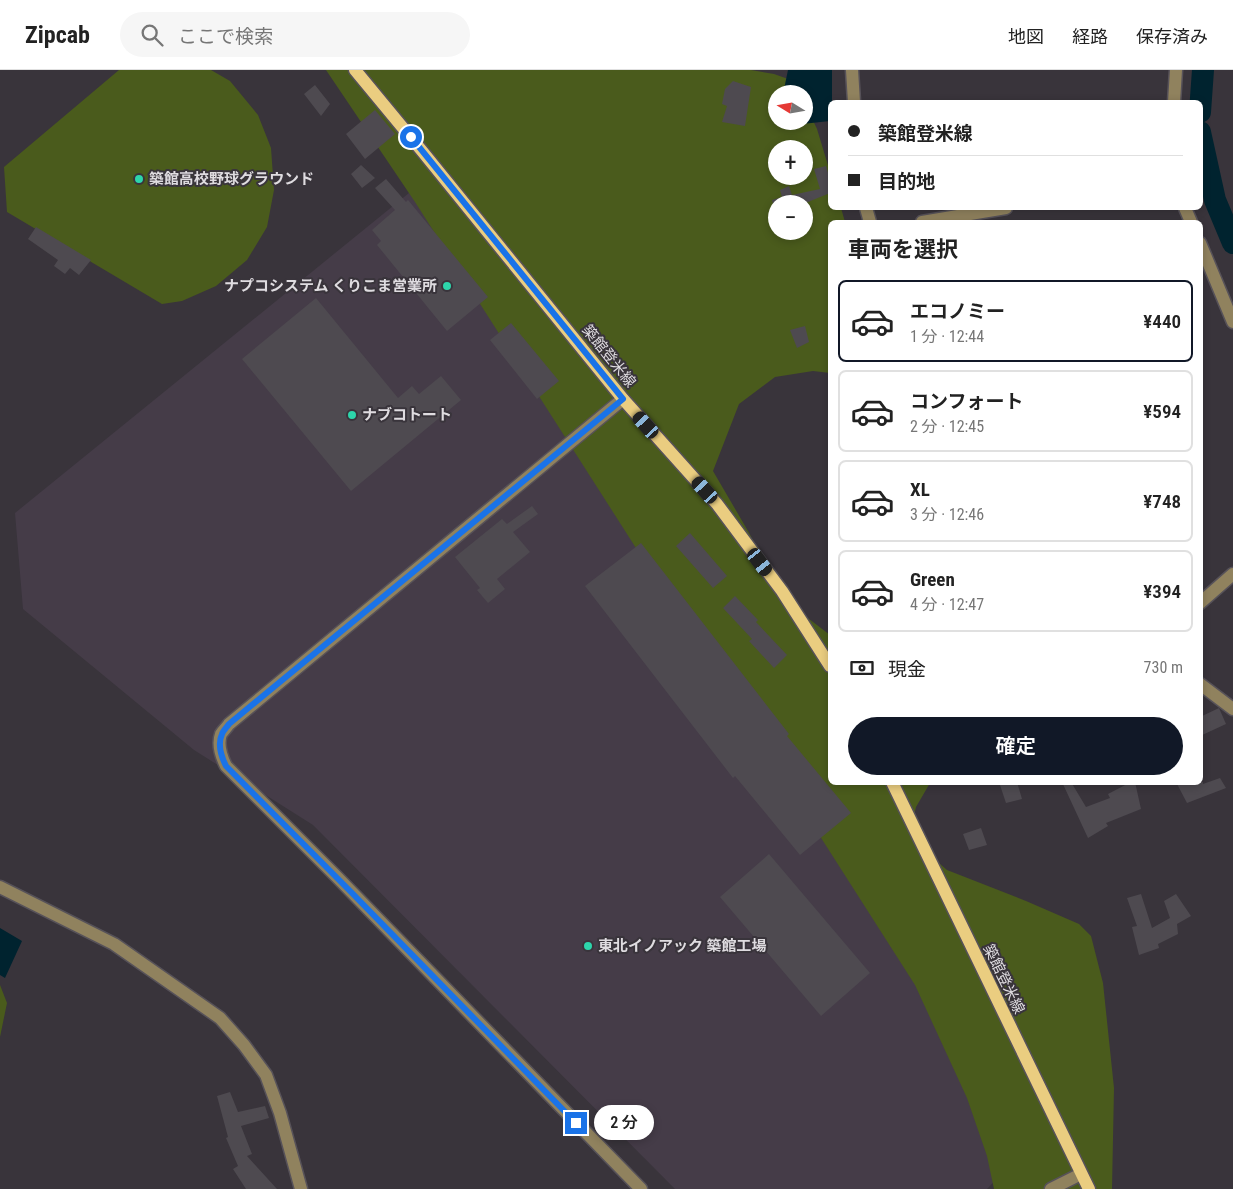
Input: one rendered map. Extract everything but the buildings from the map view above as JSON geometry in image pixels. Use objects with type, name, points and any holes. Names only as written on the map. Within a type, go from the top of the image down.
[{"type":"main road","name":"築館登米線","points":[[355,70],[623,399],[717,504],[782,591],[828,663]]},
{"type":"main road","name":"築館登米線","points":[[893,785],[1089,1189]]},
{"type":"street","points":[[852,70],[854,100]]},
{"type":"street","points":[[1174,100],[1176,70]]},
{"type":"street","points":[[934,220],[994,210]]},
{"type":"street","points":[[1203,250],[1233,322]]},
{"type":"street","points":[[623,399],[229,724],[222,734],[220,754],[226,766],[641,1189]]},
{"type":"street","points":[[1203,601],[1233,574]]},
{"type":"street","points":[[1203,686],[1233,709]]},
{"type":"street","points":[[0,887],[114,944],[220,1018],[244,1045],[266,1075],[280,1113],[301,1189]]},
{"type":"street","points":[[1050,1189],[1081,1174]]},
{"type":"shaded area","points":[[425,180],[828,779],[828,785],[832,785],[1037,1137],[987,1189],[675,1189],[313,825],[194,750],[23,609],[15,513]]},
{"type":"green space","name":"築館高校野球グラウンド","points":[[119,70],[211,70],[230,81],[258,115],[271,148],[274,190],[267,227],[247,260],[216,286],[182,301],[162,304],[7,212],[4,167]]},
{"type":"green space","points":[[326,70],[751,70],[774,74],[791,80],[794,85],[768,85],[768,130],[813,130],[813,120],[828,165],[828,210],[842,210],[844,220],[828,220],[828,373],[813,371],[775,377],[739,404],[713,471],[787,602],[828,633],[828,785],[929,785],[916,807],[912,824],[923,849],[947,870],[1079,924],[1091,936],[1103,983],[1114,1088],[1112,1189],[994,1189],[987,1156],[967,1098],[915,985],[415,202]]},
{"type":"green space","points":[[0,985],[7,1003],[0,1037]]},
{"type":"water","points":[[788,70],[832,70],[832,100],[828,100],[828,121],[813,123],[813,85],[785,85]]},
{"type":"water","points":[[0,928],[22,941],[5,978],[0,975]]},
{"type":"waterway","points":[[1201,100],[1203,70]]},
{"type":"waterway","points":[[1203,146],[1215,200],[1233,243]]},
{"type":"place","name":"築館高校野球グラウンド","points":[[139,179]]},
{"type":"place","name":"ナプコシステム くりこま営業所","points":[[447,286]]},
{"type":"place","name":"ナブコトート","points":[[352,415]]},
{"type":"place","name":"東北イノアック 築館工場","points":[[588,946]]},
{"type":"route","points":[[411,137],[623,399],[229,724],[222,734],[220,754],[226,766],[576,1123]]}]
